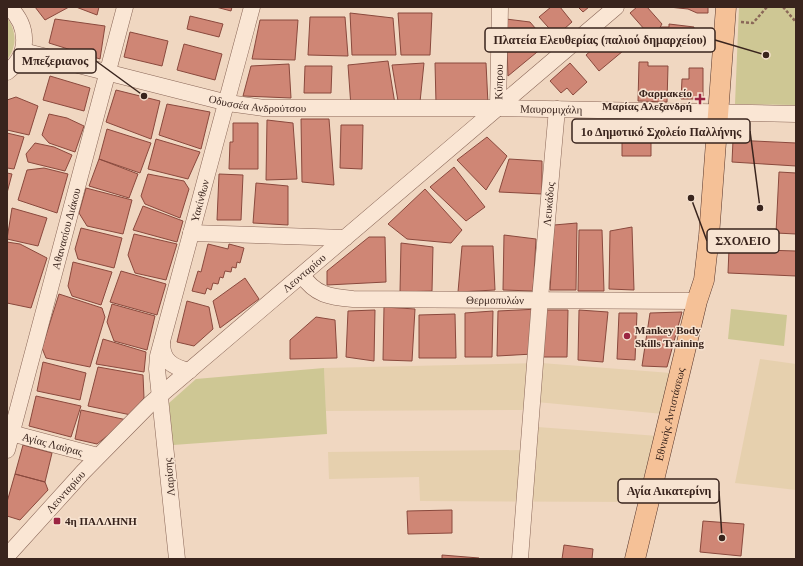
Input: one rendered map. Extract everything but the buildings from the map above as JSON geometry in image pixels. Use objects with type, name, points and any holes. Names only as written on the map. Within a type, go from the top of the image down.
[{"type":"main road","name":"Εθνικής Αντιστάσεως","points":[[635,559],[697,301],[704,280],[709,236],[725,14]]},
{"type":"street","points":[[7,72],[15,66],[23,51],[24,31],[21,22],[9,7]]},
{"type":"street","name":"Αθανασίου Διάκου","points":[[7,450],[9,432],[125,7]]},
{"type":"street","name":"Υακίνθων","points":[[160,396],[157,364],[191,233],[228,103],[252,7]]},
{"type":"street","name":"Κύπρου","points":[[498,108],[500,7]]},
{"type":"street","name":"Λεονταρίου","points":[[7,556],[98,456],[137,416],[616,7]]},
{"type":"street","name":"Οδυσσέα Ανδρούτσου","points":[[23,51],[228,103],[264,108],[498,108]]},
{"type":"street","points":[[474,108],[480,114],[481,122]]},
{"type":"street","name":"Μαυρομιχάλη","points":[[498,108],[796,114]]},
{"type":"street","name":"Λευκάδος","points":[[520,559],[540,299],[557,109]]},
{"type":"street","points":[[191,233],[345,238]]},
{"type":"street","name":"Θερμοπυλών","points":[[302,275],[310,287],[326,295],[342,298],[697,301]]},
{"type":"street","points":[[162,343],[163,354],[167,361],[174,366],[190,371]]},
{"type":"street","name":"Λαρίσης","points":[[160,396],[177,559]]},
{"type":"street","name":"Αγίας Λαύρας","points":[[9,432],[98,456]]},
{"type":"path","points":[[725,14],[753,23],[767,7]]},
{"type":"path","points":[[783,7],[796,22]]},
{"type":"shaded area","points":[[739,7],[796,7],[796,105],[735,104]]},
{"type":"shaded area","points":[[7,18],[13,28],[14,44],[13,50],[7,60]]},
{"type":"shaded area","points":[[731,309],[787,315],[784,346],[728,339]]},
{"type":"shaded area","points":[[760,359],[796,364],[796,490],[735,483]]},
{"type":"shaded area","points":[[541,363],[671,373],[663,414],[526,401],[525,410],[326,411],[324,368]]},
{"type":"shaded area","points":[[324,368],[327,434],[173,445],[169,403],[196,379]]},
{"type":"shaded area","points":[[524,426],[658,436],[644,502],[420,501],[419,477],[329,479],[328,452],[521,450]]},
{"type":"place","name":"Πλατεία Ελευθερίας (παλιού δημαρχείου)","points":[[766,55]]},
{"type":"place","name":"Μπεζεριανος","points":[[144,96]]},
{"type":"place","name":"Φαρμακείο Μαρίας Αλεξανδρή","points":[[700,99]]},
{"type":"place","name":"ΣΧΟΛΕΙΟ","points":[[691,198]]},
{"type":"place","name":"1ο Δημοτικό Σχολείο Παλλήνης","points":[[760,208]]},
{"type":"place","name":"Mankey Body Skills Training","points":[[627,336]]},
{"type":"place","name":"4η ΠΑΛΛΗΝΗ","points":[[57,521]]},
{"type":"place","name":"Αγία Αικατερίνη","points":[[722,538]]}]
